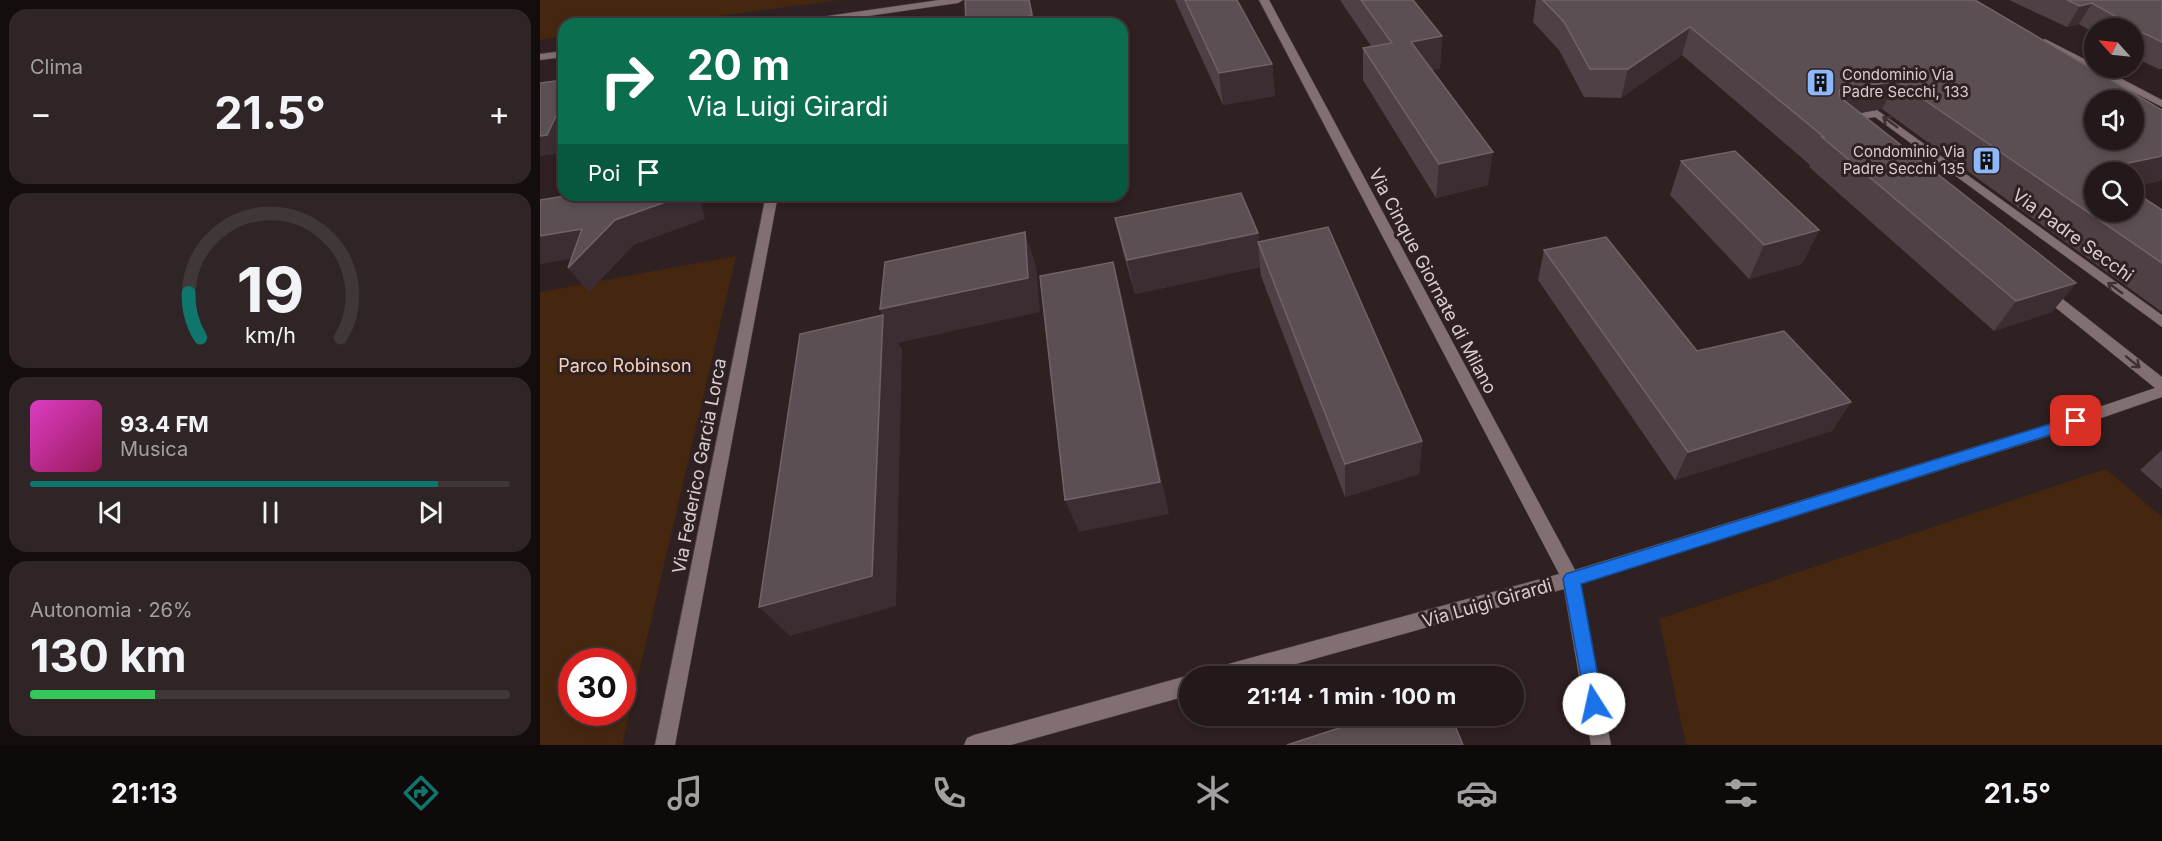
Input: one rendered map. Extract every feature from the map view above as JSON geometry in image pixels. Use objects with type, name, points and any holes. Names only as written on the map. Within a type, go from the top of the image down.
[{"type":"street","points":[[839,18],[958,0]]},
{"type":"street","name":"Via Cinque Giornate di Milano","points":[[1264,0],[1572,579],[1601,745]]},
{"type":"street","points":[[2037,38],[2162,104]]},
{"type":"street","points":[[540,57],[558,55]]},
{"type":"street","name":"Via Padre Secchi","points":[[1848,134],[1832,122],[1877,113],[2162,322]]},
{"type":"street","name":"Via Federico Garcia Lorca","points":[[665,745],[771,201]]},
{"type":"street","points":[[2033,282],[2162,385]]},
{"type":"street","name":"Via Luigi Girardi","points":[[1257,666],[1572,579],[2055,428],[2162,391]]},
{"type":"street","points":[[974,745],[1179,688]]},
{"type":"green space","points":[[540,0],[840,0],[704,18],[558,18],[558,37],[540,40]]},
{"type":"green space","name":"Parco Robinson","points":[[736,256],[636,685],[636,648],[558,648],[558,726],[626,726],[622,745],[540,745],[540,292]]},
{"type":"green space","points":[[2106,469],[2162,517],[2162,745],[1686,745],[1659,619]]},
{"type":"building","points":[[965,0],[1029,0],[1032,15],[1028,18],[966,18]]},
{"type":"building","points":[[1185,0],[1237,0],[1272,64],[1219,73]]},
{"type":"building","points":[[1361,0],[1413,0],[1442,36],[1411,42],[1493,152],[1439,164],[1363,48],[1392,43]]},
{"type":"building","points":[[1543,0],[1975,0],[2084,64],[2084,78],[2108,78],[2128,90],[2084,90],[2084,150],[2144,150],[2144,99],[2162,110],[2162,156],[2133,162],[2084,162],[2084,209],[1897,81],[1839,90],[1840,97],[2076,283],[2016,301],[1822,137],[1824,137],[1690,27],[1628,69],[1590,69],[1564,22]]},
{"type":"building","points":[[2067,0],[2162,0],[2162,42],[2144,33],[2144,18],[2118,18],[2092,3],[2080,6]]},
{"type":"building","points":[[558,81],[558,112],[547,135],[540,136],[540,83]]},
{"type":"building","points":[[1735,151],[1819,230],[1764,245],[1681,161]]},
{"type":"building","points":[[1241,193],[1258,233],[1127,260],[1115,218]]},
{"type":"building","points":[[558,197],[558,201],[668,201],[615,220],[568,268],[582,229],[540,236],[540,200]]},
{"type":"building","points":[[2144,198],[2162,210],[2162,263],[2102,222],[2144,222]]},
{"type":"building","points":[[1328,227],[1422,441],[1345,464],[1258,242]]},
{"type":"building","points":[[1025,232],[1028,278],[880,309],[885,262]]},
{"type":"building","points":[[1606,237],[1697,351],[1784,331],[1851,402],[1688,452],[1544,250]]},
{"type":"building","points":[[1113,262],[1160,482],[1065,500],[1040,276]]},
{"type":"building","points":[[883,315],[872,576],[759,607],[800,334]]},
{"type":"building","points":[[1345,726],[1455,726],[1463,745],[1287,745]]},
{"type":"place","name":"Condominio Via Padre Secchi, 133","points":[[1821,83]]},
{"type":"place","name":"Condominio Via Padre Secchi 135","points":[[1986,160]]},
{"type":"route","points":[[1594,704],[1572,579],[2076,421]]}]
